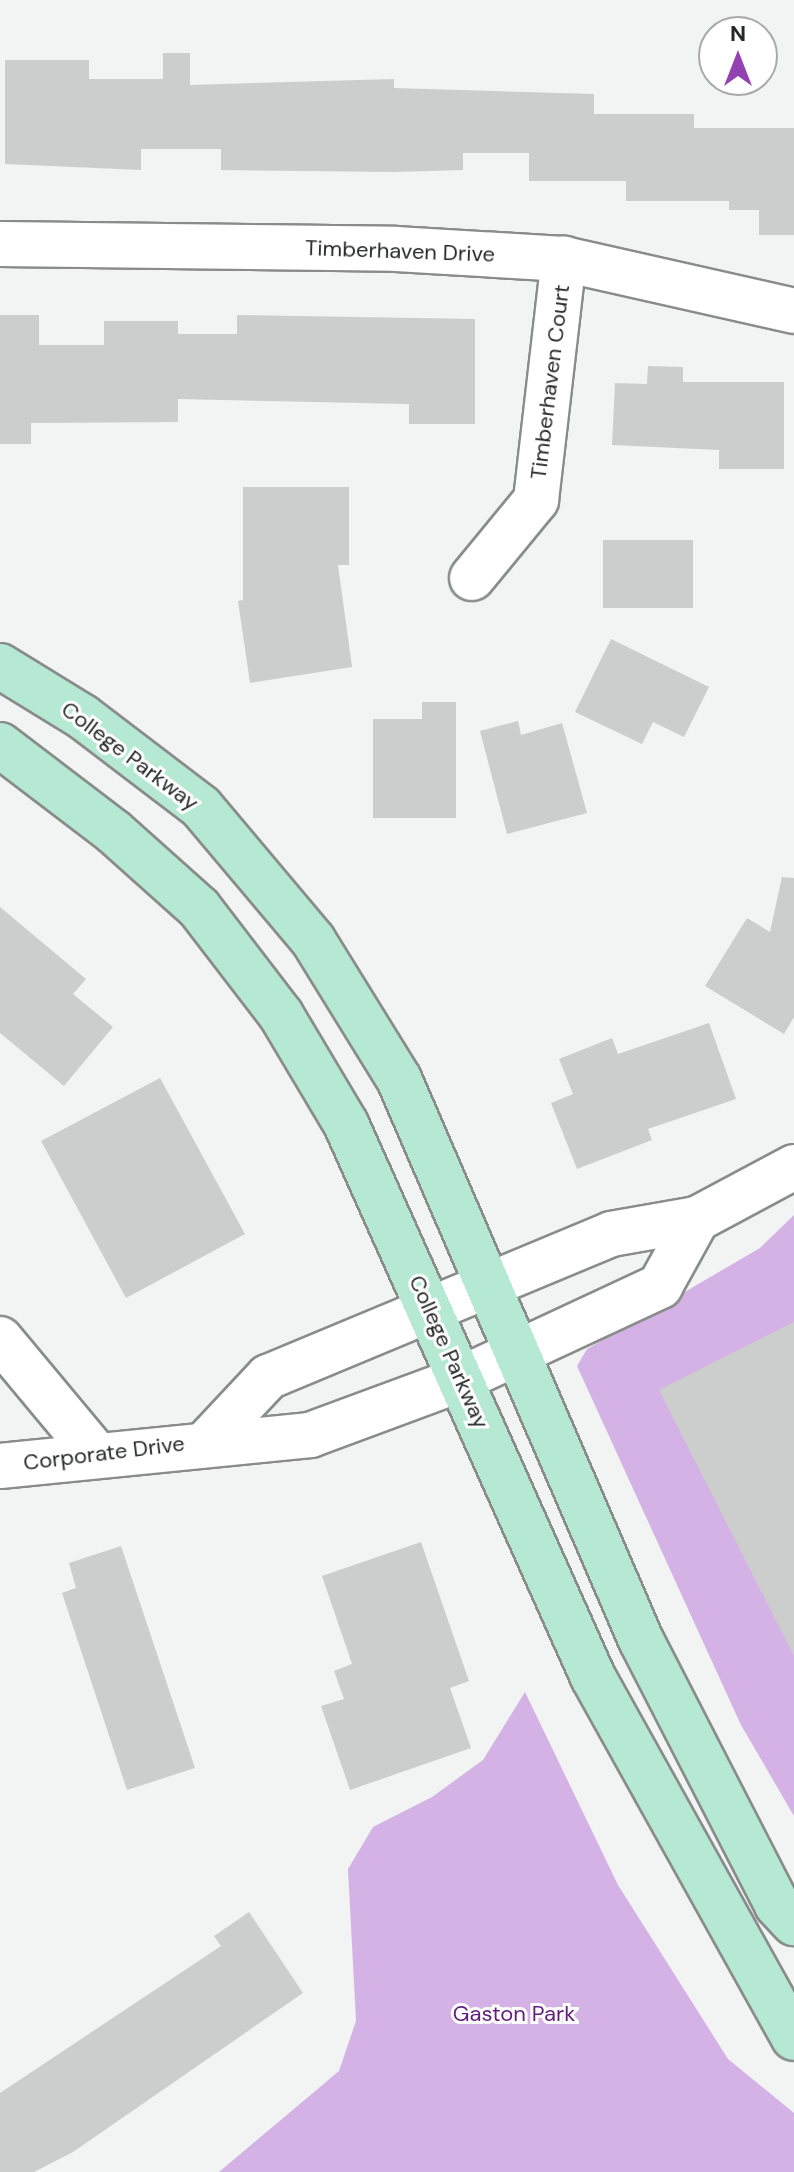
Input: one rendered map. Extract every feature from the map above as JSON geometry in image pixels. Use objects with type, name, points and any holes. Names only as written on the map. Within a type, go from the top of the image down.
[{"type":"main road","name":"College Parkway","points":[[0,666],[83,717],[201,807],[313,940],[399,1079],[491,1283],[641,1640],[786,1914]]},
{"type":"main road","name":"College Parkway","points":[[0,745],[114,832],[199,908],[272,1003],[346,1124],[593,1677],[734,1938],[794,2038]]},
{"type":"main road","points":[[734,1938],[786,1914]]},
{"type":"street","name":"Timberhaven Drive","points":[[0,244],[396,249],[564,259],[794,311]]},
{"type":"street","name":"Timberhaven Court","points":[[472,578],[536,500],[564,259]]},
{"type":"street","points":[[697,1219],[794,1167]]},
{"type":"street","name":"Corporate Drive","points":[[208,1441],[268,1377],[429,1307],[611,1234],[697,1219]]},
{"type":"street","name":"Corporate Drive","points":[[0,1466],[208,1441],[310,1435],[461,1379],[660,1286],[697,1219]]},
{"type":"street","points":[[0,1339],[95,1453]]},
{"type":"green space","points":[[794,1215],[794,1816],[741,1725],[577,1366],[587,1349],[760,1248]]},
{"type":"green space","name":"Gaston Park","points":[[525,1692],[618,1885],[728,2059],[794,2113],[794,2172],[219,2172],[339,2071],[356,2021],[348,1869],[373,1827],[432,1797],[483,1760]]},
{"type":"building","points":[[163,53],[190,53],[190,85],[394,79],[394,88],[594,94],[594,114],[694,114],[694,128],[794,128],[794,235],[759,235],[759,210],[729,210],[729,201],[626,201],[626,181],[529,181],[529,153],[463,153],[463,170],[394,172],[221,170],[221,149],[141,149],[141,170],[5,164],[5,60],[89,60],[89,79],[163,79]]},
{"type":"building","points":[[0,315],[39,315],[39,345],[104,345],[104,321],[178,321],[178,334],[237,334],[237,315],[475,319],[475,424],[409,424],[409,404],[178,399],[178,422],[31,423],[31,444],[0,444]]},
{"type":"building","points":[[648,366],[683,367],[683,382],[784,382],[784,469],[719,469],[719,450],[612,445],[615,383],[647,384]]},
{"type":"building","points":[[243,487],[349,487],[349,565],[338,565],[352,667],[250,683],[238,601],[243,600]]},
{"type":"building","points":[[603,540],[693,540],[693,608],[603,608]]},
{"type":"building","points":[[611,639],[709,687],[684,737],[653,722],[642,744],[575,712]]},
{"type":"building","points":[[422,702],[456,702],[456,818],[373,818],[373,719],[422,719]]},
{"type":"building","points":[[518,721],[521,735],[562,723],[587,813],[507,834],[480,731]]},
{"type":"building","points":[[782,877],[794,878],[794,1017],[784,1034],[705,986],[747,918],[770,932]]},
{"type":"building","points":[[0,907],[86,979],[73,994],[113,1027],[64,1086],[0,1033]]},
{"type":"building","points":[[709,1023],[736,1099],[648,1129],[652,1140],[577,1169],[551,1103],[573,1094],[559,1059],[612,1038],[618,1054]]},
{"type":"building","points":[[160,1078],[245,1234],[126,1298],[41,1141]]},
{"type":"building","points":[[794,1322],[794,1656],[659,1390]]},
{"type":"building","points":[[421,1542],[469,1681],[450,1688],[471,1748],[350,1790],[321,1706],[344,1699],[334,1671],[352,1664],[322,1576]]},
{"type":"building","points":[[121,1546],[195,1768],[127,1790],[62,1593],[76,1588],[69,1563]]},
{"type":"building","points":[[249,1912],[303,1993],[73,2152],[34,2172],[0,2172],[0,2093],[221,1946],[214,1936]]}]
